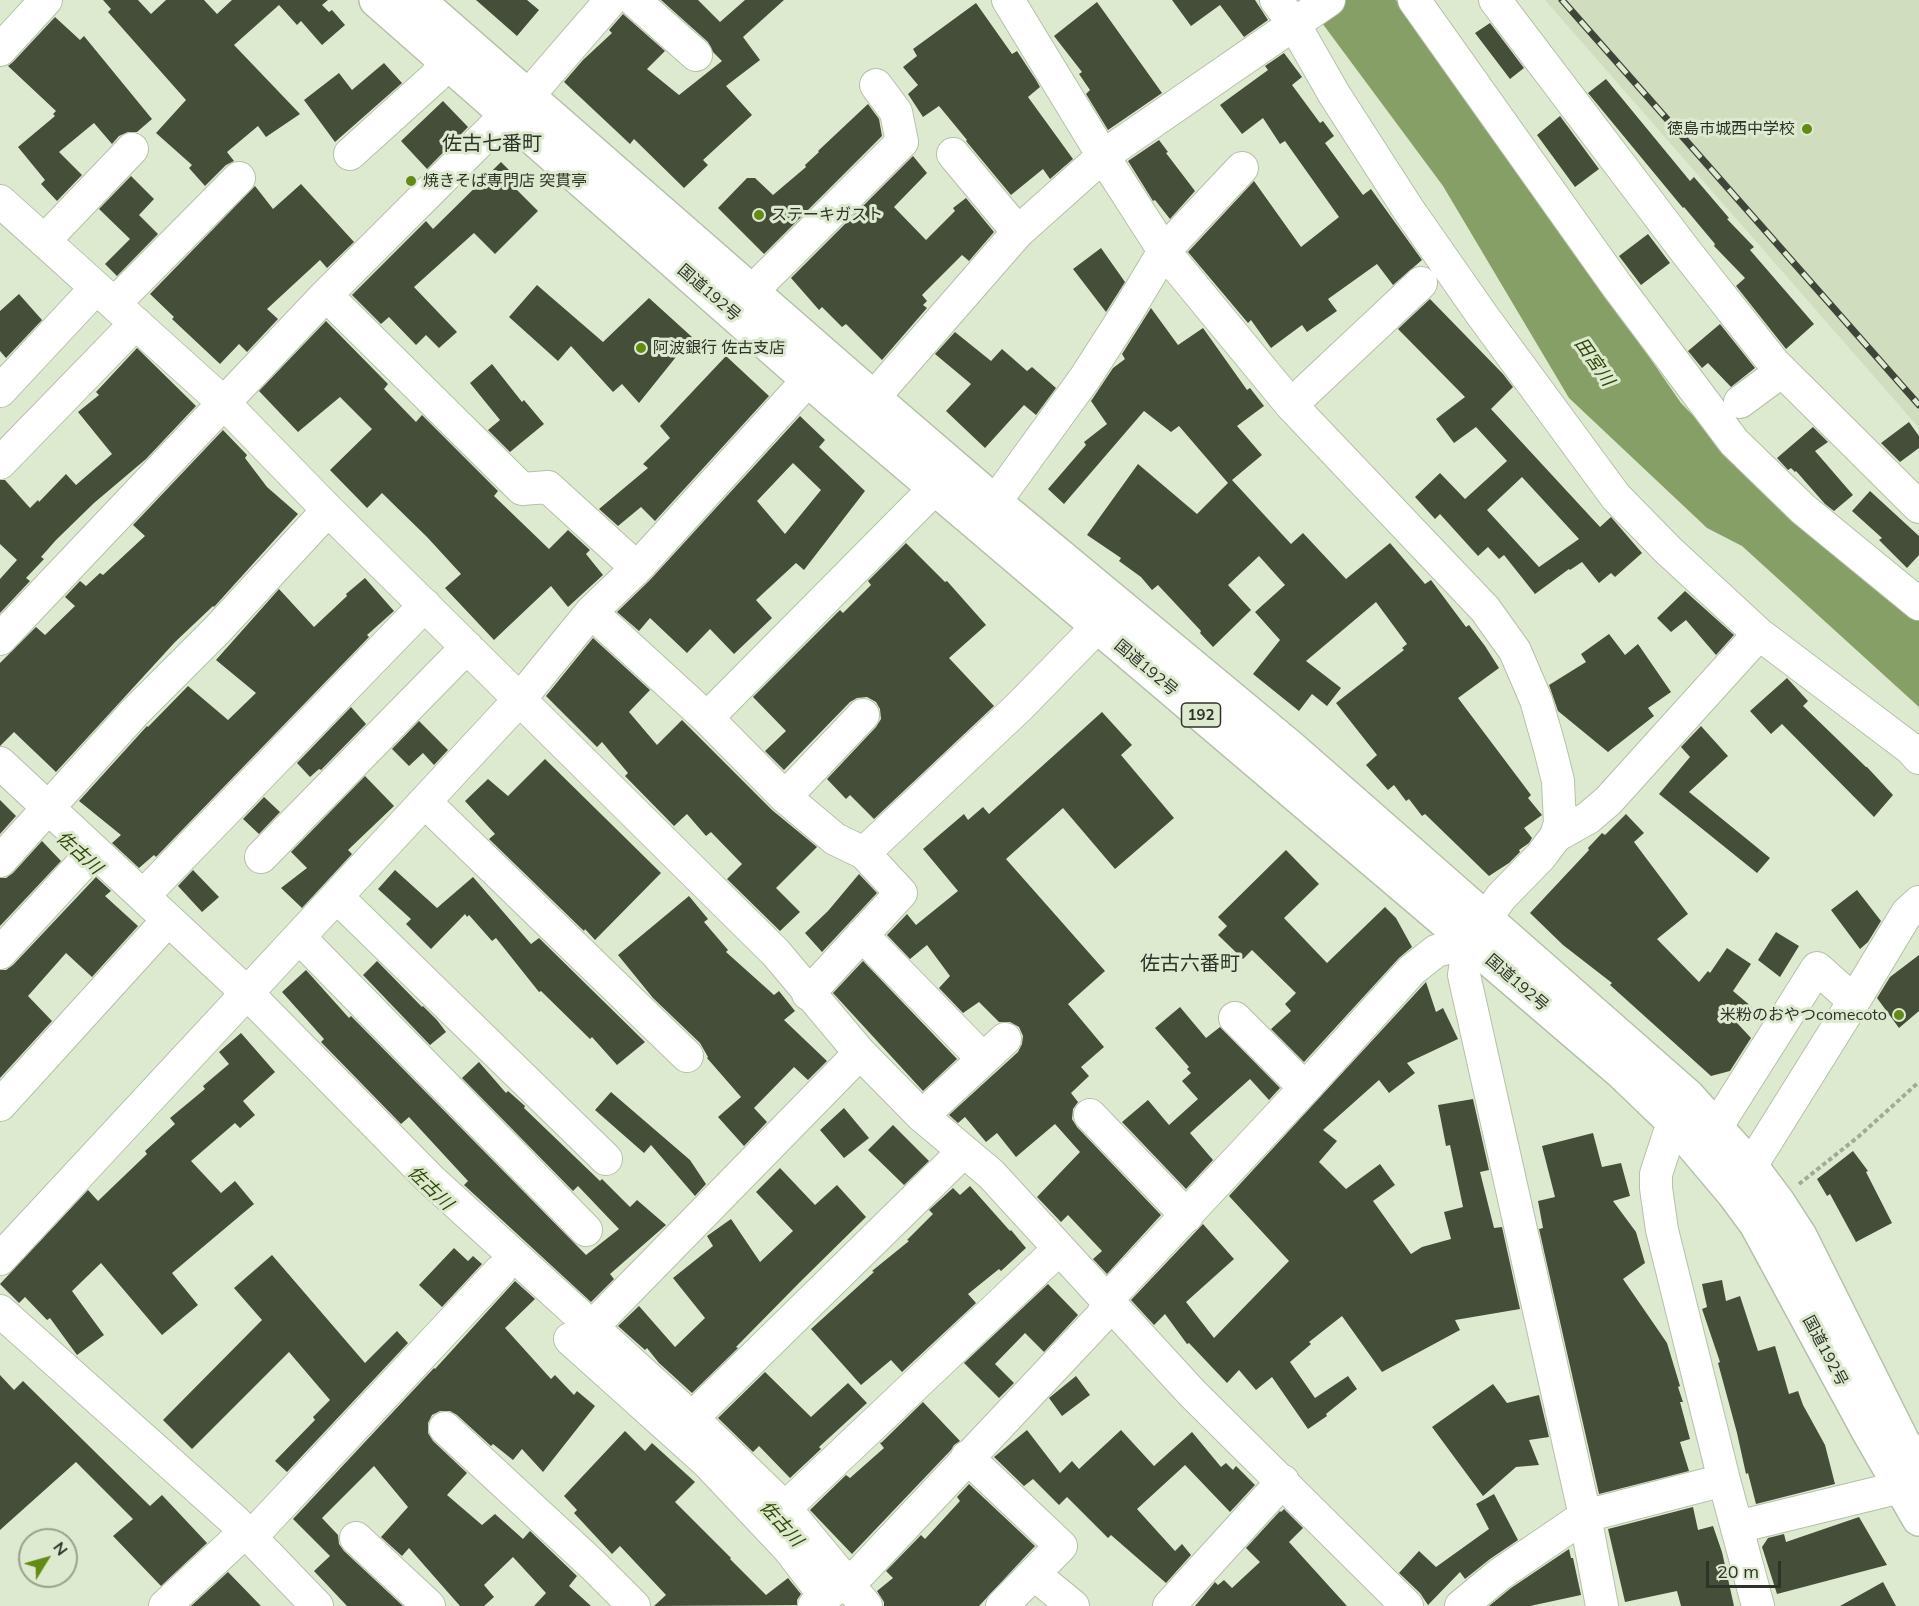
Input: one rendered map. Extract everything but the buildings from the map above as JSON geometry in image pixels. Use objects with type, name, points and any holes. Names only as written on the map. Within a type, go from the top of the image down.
[{"type":"highway","name":"国道192号","points":[[376,0],[448,63],[517,106],[752,291],[995,502],[1288,746],[1673,1122],[1756,1224],[1867,1429],[1913,1478]]},
{"type":"highway","name":"国道192号","points":[[418,0],[517,106],[808,380],[934,489],[1097,627],[1688,1096],[1751,1166],[1800,1236],[1902,1440],[1913,1478],[1919,1519]]},
{"type":"street","points":[[0,50],[46,0]]},
{"type":"street","points":[[0,639],[326,295],[517,106],[611,0]]},
{"type":"street","points":[[633,0],[696,55]]},
{"type":"street","points":[[1008,0],[1164,251],[1291,405],[1485,609],[1515,651],[1536,700],[1558,781],[1560,823],[1556,836],[1541,856],[1501,897],[1477,930],[1464,975],[1585,1516],[1602,1606]]},
{"type":"street","points":[[874,397],[1018,232],[1103,156],[1290,14],[1329,0]]},
{"type":"street","points":[[1414,0],[1617,286],[1734,442],[1803,508],[1915,593]]},
{"type":"street","points":[[1496,0],[1687,253],[1773,362],[1919,507]]},
{"type":"street","points":[[1290,14],[1334,94],[1408,209],[1482,315],[1616,497],[1669,551],[1759,634],[1911,749],[1919,758]]},
{"type":"street","points":[[350,154],[448,63]]},
{"type":"street","points":[[752,291],[902,142],[896,112],[876,85]]},
{"type":"street","points":[[44,241],[132,149]]},
{"type":"street","points":[[953,154],[1018,232]]},
{"type":"street","points":[[995,502],[1085,378],[1164,251],[1242,168]]},
{"type":"street","points":[[0,463],[115,305],[239,178]]},
{"type":"street","points":[[6,219],[44,241],[224,403],[328,510],[776,953],[808,994],[860,1053],[922,1116],[991,1174],[1192,1393],[1407,1606]]},
{"type":"street","points":[[1291,405],[1421,283]]},
{"type":"street","points":[[326,295],[522,489],[548,487],[637,568]]},
{"type":"street","points":[[0,391],[115,305]]},
{"type":"street","points":[[1740,402],[1782,371]]},
{"type":"street","points":[[0,1259],[520,699],[591,612],[637,568],[808,380]]},
{"type":"street","points":[[707,718],[934,489]]},
{"type":"street","points":[[0,861],[134,713],[218,629],[328,510]]},
{"type":"street","points":[[143,896],[425,605]]},
{"type":"street","points":[[591,612],[707,718],[785,797],[835,839],[864,853],[901,893],[808,994]]},
{"type":"street","points":[[864,853],[1020,706],[1097,627]]},
{"type":"street","points":[[1556,836],[1588,818],[1608,801],[1759,634]]},
{"type":"street","points":[[261,857],[467,647]]},
{"type":"street","points":[[785,797],[863,715]]},
{"type":"street","points":[[0,763],[43,814],[88,857],[143,896],[162,926],[430,1179],[831,1592],[866,1606]]},
{"type":"street","points":[[424,802],[687,1056]]},
{"type":"street","points":[[0,953],[88,857]]},
{"type":"street","points":[[337,897],[606,1159]]},
{"type":"street","points":[[1751,1166],[1907,913],[1919,902]]},
{"type":"street","points":[[0,1105],[162,926]]},
{"type":"street","points":[[831,1592],[861,1572],[1101,1317],[1116,1290],[1305,1089],[1412,970],[1436,951],[1477,930]]},
{"type":"street","points":[[862,935],[994,1049],[922,1116]]},
{"type":"street","points":[[299,938],[586,1230]]},
{"type":"street","points":[[1717,1126],[1817,968],[1854,1001]]},
{"type":"street","points":[[1235,1018],[1305,1089]]},
{"type":"street","points":[[581,1333],[860,1053]]},
{"type":"street","points":[[1090,1115],[1187,1216]]},
{"type":"street","points":[[1673,1122],[1656,1174],[1662,1230],[1758,1606]]},
{"type":"street","points":[[692,1418],[963,1152]]},
{"type":"street","points":[[785,1508],[1059,1249]]},
{"type":"street","points":[[165,1606],[249,1534],[500,1271]]},
{"type":"street","points":[[0,1311],[249,1534],[317,1606]]},
{"type":"street","points":[[581,1333],[692,1418],[785,1508],[831,1592]]},
{"type":"street","points":[[445,1428],[634,1606]]},
{"type":"street","points":[[968,1457],[1061,1546],[1002,1606]]},
{"type":"street","points":[[1737,1527],[1913,1478]]},
{"type":"street","points":[[1461,1606],[1500,1575],[1585,1516],[1724,1480]]},
{"type":"street","points":[[1169,1606],[1283,1481]]},
{"type":"street","points":[[356,1538],[429,1606]]},
{"type":"street","points":[[1034,1574],[1073,1606]]},
{"type":"path","points":[[1778,1202],[1858,1137],[1919,1082]]},
{"type":"shaded area","name":"徳島市城西中学校","points":[[1545,0],[1919,0],[1919,428]]},
{"type":"water","name":"田宮川","points":[[1305,0],[1396,0],[1552,217],[1681,403],[1787,512],[1919,617],[1919,707],[1742,546],[1707,528],[1569,398],[1443,186]]},
{"type":"railway","points":[[1562,0],[1919,405]]},
{"type":"place","name":"徳島市城西中学校","points":[[1807,129]]},
{"type":"place","name":"焼きそば専門店 突貫亭","points":[[411,181]]},
{"type":"place","name":"ステーキガスト","points":[[759,215]]},
{"type":"place","name":"阿波銀行 佐古支店","points":[[641,348]]},
{"type":"place","name":"米粉のおやつcomecoto","points":[[1899,1015]]},
{"type":"district","name":"佐古七番町","points":[[492,144]]},
{"type":"district","name":"佐古六番町","points":[[1190,964]]},
{"type":"water label","name":"佐古川","points":[[79,853]]},
{"type":"water label","name":"佐古川","points":[[430,1188]]},
{"type":"water label","name":"佐古川","points":[[781,1524]]}]
